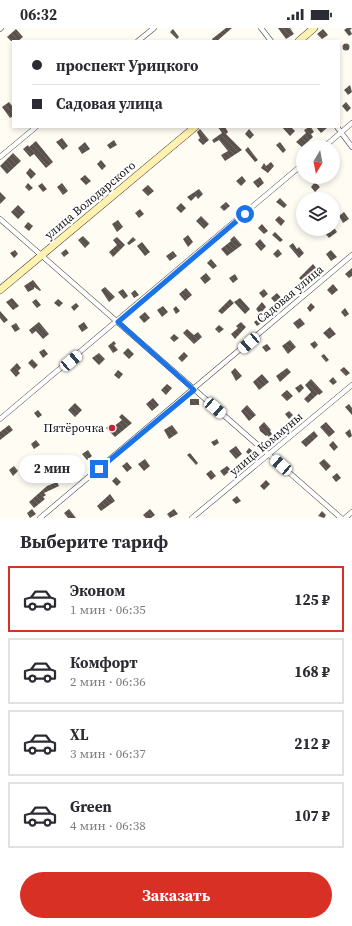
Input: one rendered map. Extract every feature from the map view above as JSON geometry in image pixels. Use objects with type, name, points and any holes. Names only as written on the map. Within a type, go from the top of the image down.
[{"type":"street","points":[[139,40],[154,28]]},
{"type":"street","points":[[261,28],[270,40]]},
{"type":"street","points":[[299,40],[314,28]]},
{"type":"street","points":[[332,140],[352,123]]},
{"type":"street","points":[[0,157],[35,128]]},
{"type":"street","name":"улица Володарского","points":[[0,290],[194,128]]},
{"type":"street","points":[[338,128],[352,147]]},
{"type":"street","points":[[0,419],[118,322],[296,170]]},
{"type":"street","points":[[0,218],[341,518]]},
{"type":"street","name":"Садовая улица","points":[[40,518],[194,390],[352,255]]},
{"type":"street","name":"улица Коммуны","points":[[192,518],[352,385]]},
{"type":"street","points":[[345,518],[352,512]]},
{"type":"building","points":[[226,28],[232,28],[218,40],[212,39]]},
{"type":"building","points":[[278,28],[290,28],[294,34],[286,39]]},
{"type":"building","points":[[347,28],[352,28],[350,30],[352,34],[349,36],[344,30]]},
{"type":"building","points":[[16,29],[23,37],[19,40],[11,41],[7,37]]},
{"type":"building","points":[[173,29],[179,37],[177,39],[170,32]]},
{"type":"building","points":[[323,29],[328,35],[322,39],[317,34]]},
{"type":"building","points":[[346,43],[349,44],[349,50],[346,51],[343,50],[342,47],[343,44]]},
{"type":"building","points":[[350,85],[352,92],[348,95],[344,90]]},
{"type":"building","points":[[9,102],[12,106],[12,117],[10,118],[2,107]]},
{"type":"building","points":[[346,102],[351,108],[347,112],[342,106]]},
{"type":"building","points":[[219,128],[226,128],[228,132],[226,134],[242,150],[225,161],[221,155],[228,151],[219,140],[214,143],[212,140],[222,133]]},
{"type":"building","points":[[283,128],[292,128],[295,131],[290,136]]},
{"type":"building","points":[[312,128],[314,132],[311,134],[313,137],[310,140],[298,140],[306,133],[304,130]]},
{"type":"building","points":[[317,128],[327,128],[321,133]]},
{"type":"building","points":[[200,129],[209,140],[203,145],[198,140],[200,138],[197,132]]},
{"type":"building","points":[[249,129],[254,135],[250,139],[245,134]]},
{"type":"building","points":[[62,138],[68,146],[63,150],[56,142]]},
{"type":"building","points":[[114,140],[117,145],[110,149],[107,145]]},
{"type":"building","points":[[36,141],[53,162],[46,168],[34,154],[30,157],[23,149],[28,145],[29,147]]},
{"type":"building","points":[[85,142],[90,149],[82,154],[78,148]]},
{"type":"building","points":[[280,142],[286,150],[283,153],[276,145]]},
{"type":"building","points":[[248,147],[258,160],[255,162],[245,150]]},
{"type":"building","points":[[13,153],[21,161],[7,174],[0,166]]},
{"type":"building","points":[[101,160],[106,166],[102,170],[97,164]]},
{"type":"building","points":[[271,162],[274,166],[268,173],[261,168],[264,163],[266,166]]},
{"type":"building","points":[[30,168],[36,174],[31,179],[26,173]]},
{"type":"building","points":[[85,175],[91,181],[86,185],[80,179]]},
{"type":"building","points":[[242,176],[246,181],[241,186],[236,181]]},
{"type":"building","points":[[260,177],[264,183],[258,188],[253,182]]},
{"type":"building","points":[[28,183],[33,188],[29,191],[25,187]]},
{"type":"building","points":[[42,183],[47,189],[43,192],[38,186]]},
{"type":"building","points":[[62,183],[68,191],[63,195],[57,187]]},
{"type":"building","points":[[313,184],[317,184],[320,187],[315,192],[311,187]]},
{"type":"building","points":[[148,185],[154,191],[148,196],[142,190]]},
{"type":"building","points":[[199,189],[203,194],[198,199],[196,196],[191,201],[187,197]]},
{"type":"building","points":[[0,192],[6,198],[0,204]]},
{"type":"building","points":[[280,198],[287,205],[284,208],[276,202]]},
{"type":"building","points":[[226,202],[230,206],[224,211],[220,207]]},
{"type":"building","points":[[181,203],[186,208],[181,213],[176,208]]},
{"type":"building","points":[[18,205],[25,212],[18,219],[11,212]]},
{"type":"building","points":[[140,209],[144,214],[139,218],[135,213]]},
{"type":"building","points":[[344,212],[349,219],[343,223],[340,215]]},
{"type":"building","points":[[201,216],[209,224],[204,229],[196,221]]},
{"type":"building","points":[[279,216],[285,221],[281,226],[275,220]]},
{"type":"building","points":[[118,220],[123,227],[117,232],[112,224]]},
{"type":"building","points":[[28,222],[33,226],[29,231],[24,227]]},
{"type":"building","points":[[262,224],[268,231],[264,234],[258,228]]},
{"type":"building","points":[[275,232],[283,240],[280,242],[272,235]]},
{"type":"building","points":[[188,235],[193,242],[188,247],[183,239]]},
{"type":"building","points":[[83,236],[90,243],[85,248],[78,240]]},
{"type":"building","points":[[234,236],[242,245],[227,256],[221,249],[231,241],[230,240]]},
{"type":"building","points":[[117,237],[125,245],[113,257],[109,252],[117,245],[113,240]]},
{"type":"building","points":[[133,237],[136,240],[129,245],[127,243]]},
{"type":"building","points":[[260,239],[266,246],[261,251],[255,244]]},
{"type":"building","points":[[142,242],[150,252],[145,256],[137,246]]},
{"type":"building","points":[[293,243],[297,249],[299,247],[304,253],[299,258],[289,246]]},
{"type":"building","points":[[66,249],[69,253],[64,257],[61,253]]},
{"type":"building","points":[[278,249],[282,254],[277,258],[273,254]]},
{"type":"building","points":[[15,250],[18,254],[14,258],[10,253]]},
{"type":"building","points":[[331,250],[337,257],[331,261],[326,254]]},
{"type":"building","points":[[173,251],[177,256],[170,261],[166,256]]},
{"type":"building","points":[[211,259],[217,266],[213,269],[207,263]]},
{"type":"building","points":[[313,264],[317,269],[304,283],[299,278]]},
{"type":"building","points":[[352,268],[352,276],[349,278],[345,274]]},
{"type":"building","points":[[206,273],[211,279],[205,284],[200,278]]},
{"type":"building","points":[[235,274],[238,279],[233,283],[229,278]]},
{"type":"building","points":[[33,280],[41,290],[40,291],[34,287],[34,289],[28,292],[24,286]]},
{"type":"building","points":[[333,284],[338,290],[332,295],[327,290]]},
{"type":"building","points":[[105,287],[115,297],[109,302],[101,290]]},
{"type":"building","points":[[186,288],[192,295],[185,301],[179,294]]},
{"type":"building","points":[[123,289],[128,296],[124,299],[118,292]]},
{"type":"building","points":[[264,289],[268,294],[263,298],[259,293]]},
{"type":"building","points":[[135,290],[139,295],[134,298],[131,293]]},
{"type":"building","points":[[277,293],[284,301],[278,306],[271,298]]},
{"type":"building","points":[[12,298],[19,306],[13,310],[6,302]]},
{"type":"building","points":[[240,298],[250,309],[245,314],[234,302]]},
{"type":"building","points":[[36,299],[41,305],[37,308],[32,302]]},
{"type":"building","points":[[58,299],[63,303],[59,307],[54,303]]},
{"type":"building","points":[[230,299],[234,303],[222,314],[218,311]]},
{"type":"building","points":[[262,302],[266,307],[260,314],[256,309]]},
{"type":"building","points":[[76,303],[79,306],[74,311],[71,307]]},
{"type":"building","points":[[311,303],[315,307],[310,312],[307,308]]},
{"type":"building","points":[[163,306],[168,312],[162,317],[157,310]]},
{"type":"building","points":[[176,306],[180,311],[176,314],[173,309]]},
{"type":"building","points":[[345,308],[349,314],[345,317],[341,312]]},
{"type":"building","points":[[0,311],[8,320],[4,323],[0,318]]},
{"type":"building","points":[[145,312],[150,318],[144,323],[139,317]]},
{"type":"building","points":[[261,317],[264,321],[257,326],[254,322]]},
{"type":"building","points":[[300,318],[305,324],[298,329],[293,323]]},
{"type":"building","points":[[39,322],[49,334],[43,339],[36,331],[32,334],[29,330]]},
{"type":"building","points":[[84,322],[88,328],[82,332],[78,326]]},
{"type":"building","points":[[241,322],[246,327],[235,339],[231,334],[238,328],[236,326]]},
{"type":"building","points":[[16,323],[20,329],[15,332],[11,326]]},
{"type":"building","points":[[219,325],[224,329],[219,333],[215,329]]},
{"type":"building","points":[[330,327],[336,334],[329,339],[323,333]]},
{"type":"building","points":[[187,329],[194,335],[198,332],[202,337],[194,344],[183,333]]},
{"type":"building","points":[[174,334],[179,338],[174,342],[170,338]]},
{"type":"building","points":[[290,340],[296,347],[288,354],[282,346]]},
{"type":"building","points":[[114,341],[116,344],[114,345],[118,350],[113,353],[108,346]]},
{"type":"building","points":[[315,341],[318,345],[314,349],[310,344]]},
{"type":"building","points":[[267,344],[271,349],[266,352],[262,347]]},
{"type":"building","points":[[128,348],[134,354],[129,359],[123,353]]},
{"type":"building","points":[[44,349],[48,354],[43,358],[39,352]]},
{"type":"building","points":[[184,352],[188,356],[182,362],[178,358]]},
{"type":"building","points":[[99,353],[105,359],[99,365],[92,358]]},
{"type":"building","points":[[324,354],[329,360],[326,362],[321,356]]},
{"type":"building","points":[[32,359],[38,365],[34,369],[28,363]]},
{"type":"building","points":[[17,363],[21,368],[18,371],[20,373],[16,377],[10,370]]},
{"type":"building","points":[[344,367],[350,373],[346,376],[340,370]]},
{"type":"building","points":[[235,368],[242,376],[236,381],[231,372]]},
{"type":"building","points":[[287,368],[291,372],[280,382],[276,376]]},
{"type":"building","points":[[118,370],[123,374],[119,379],[114,375]]},
{"type":"building","points":[[262,374],[269,382],[259,390],[253,382]]},
{"type":"building","points":[[333,377],[337,382],[333,385],[329,381]]},
{"type":"building","points":[[311,379],[323,392],[319,395],[318,394],[308,403],[304,399],[311,392],[305,385]]},
{"type":"building","points":[[167,384],[172,388],[166,395],[161,390]]},
{"type":"building","points":[[301,384],[304,388],[299,393],[295,388]]},
{"type":"building","points":[[287,390],[293,396],[287,401],[281,395]]},
{"type":"building","points":[[153,398],[159,405],[152,411],[146,404]]},
{"type":"building","points":[[190,399],[199,399],[199,405],[190,405]]},
{"type":"building","points":[[75,403],[82,410],[75,417],[68,410]]},
{"type":"building","points":[[349,404],[352,408],[352,415],[345,407]]},
{"type":"building","points":[[247,405],[256,415],[249,421],[241,411]]},
{"type":"building","points":[[38,410],[42,415],[38,418],[34,413]]},
{"type":"building","points":[[289,411],[293,415],[289,419],[285,414]]},
{"type":"building","points":[[122,414],[132,423],[115,437],[106,428],[111,424],[113,427],[122,420],[119,417]]},
{"type":"building","points":[[264,422],[271,430],[270,431],[272,434],[269,437],[260,431],[259,427]]},
{"type":"building","points":[[326,422],[335,432],[329,437],[320,427]]},
{"type":"building","points":[[9,425],[13,430],[0,440],[0,432]]},
{"type":"building","points":[[172,425],[178,433],[169,439],[164,430]]},
{"type":"building","points":[[350,429],[352,436],[349,438],[345,433]]},
{"type":"building","points":[[314,431],[318,436],[306,447],[301,442]]},
{"type":"building","points":[[217,439],[219,443],[214,446],[211,442]]},
{"type":"building","points":[[36,440],[40,445],[34,449],[31,444]]},
{"type":"building","points":[[333,441],[338,447],[334,451],[329,445]]},
{"type":"building","points":[[236,446],[242,454],[236,459],[229,451]]},
{"type":"building","points":[[249,448],[257,455],[254,459],[246,452]]},
{"type":"building","points":[[88,450],[92,456],[87,460],[82,454]]},
{"type":"building","points":[[190,453],[198,463],[196,465],[187,455]]},
{"type":"building","points":[[145,459],[150,466],[144,471],[138,464]]},
{"type":"building","points":[[324,459],[331,466],[326,471],[319,463]]},
{"type":"building","points":[[75,461],[79,466],[74,471],[70,466]]},
{"type":"building","points":[[127,462],[132,468],[127,472],[122,466]]},
{"type":"building","points":[[14,466],[18,471],[13,476],[9,470]]},
{"type":"building","points":[[227,466],[231,470],[224,476],[220,471]]},
{"type":"building","points":[[26,469],[29,473],[24,478],[21,474]]},
{"type":"building","points":[[46,469],[51,475],[47,479],[42,473]]},
{"type":"building","points":[[211,470],[216,476],[211,480],[206,474]]},
{"type":"building","points":[[337,473],[341,478],[336,482],[332,477]]},
{"type":"building","points":[[116,477],[121,482],[117,486],[112,481]]},
{"type":"building","points":[[266,480],[270,484],[264,490],[260,486]]},
{"type":"building","points":[[57,482],[59,486],[44,493],[46,495],[43,497],[45,499],[34,508],[29,502],[47,486]]},
{"type":"building","points":[[110,494],[115,501],[101,511],[97,506]]},
{"type":"building","points":[[237,496],[241,501],[236,504],[232,500]]},
{"type":"building","points":[[32,509],[36,514],[30,518],[27,513]]},
{"type":"building","points":[[69,509],[76,518],[68,518],[64,513]]},
{"type":"building","points":[[150,509],[155,515],[151,518],[146,518],[143,515]]},
{"type":"building","points":[[174,509],[178,514],[170,518],[167,514]]},
{"type":"building","points":[[322,511],[326,515],[324,518],[318,516]]},
{"type":"place","name":"Пятёрочка","points":[[112,428]]},
{"type":"route","points":[[99,469],[194,390],[118,322],[245,214]]}]
